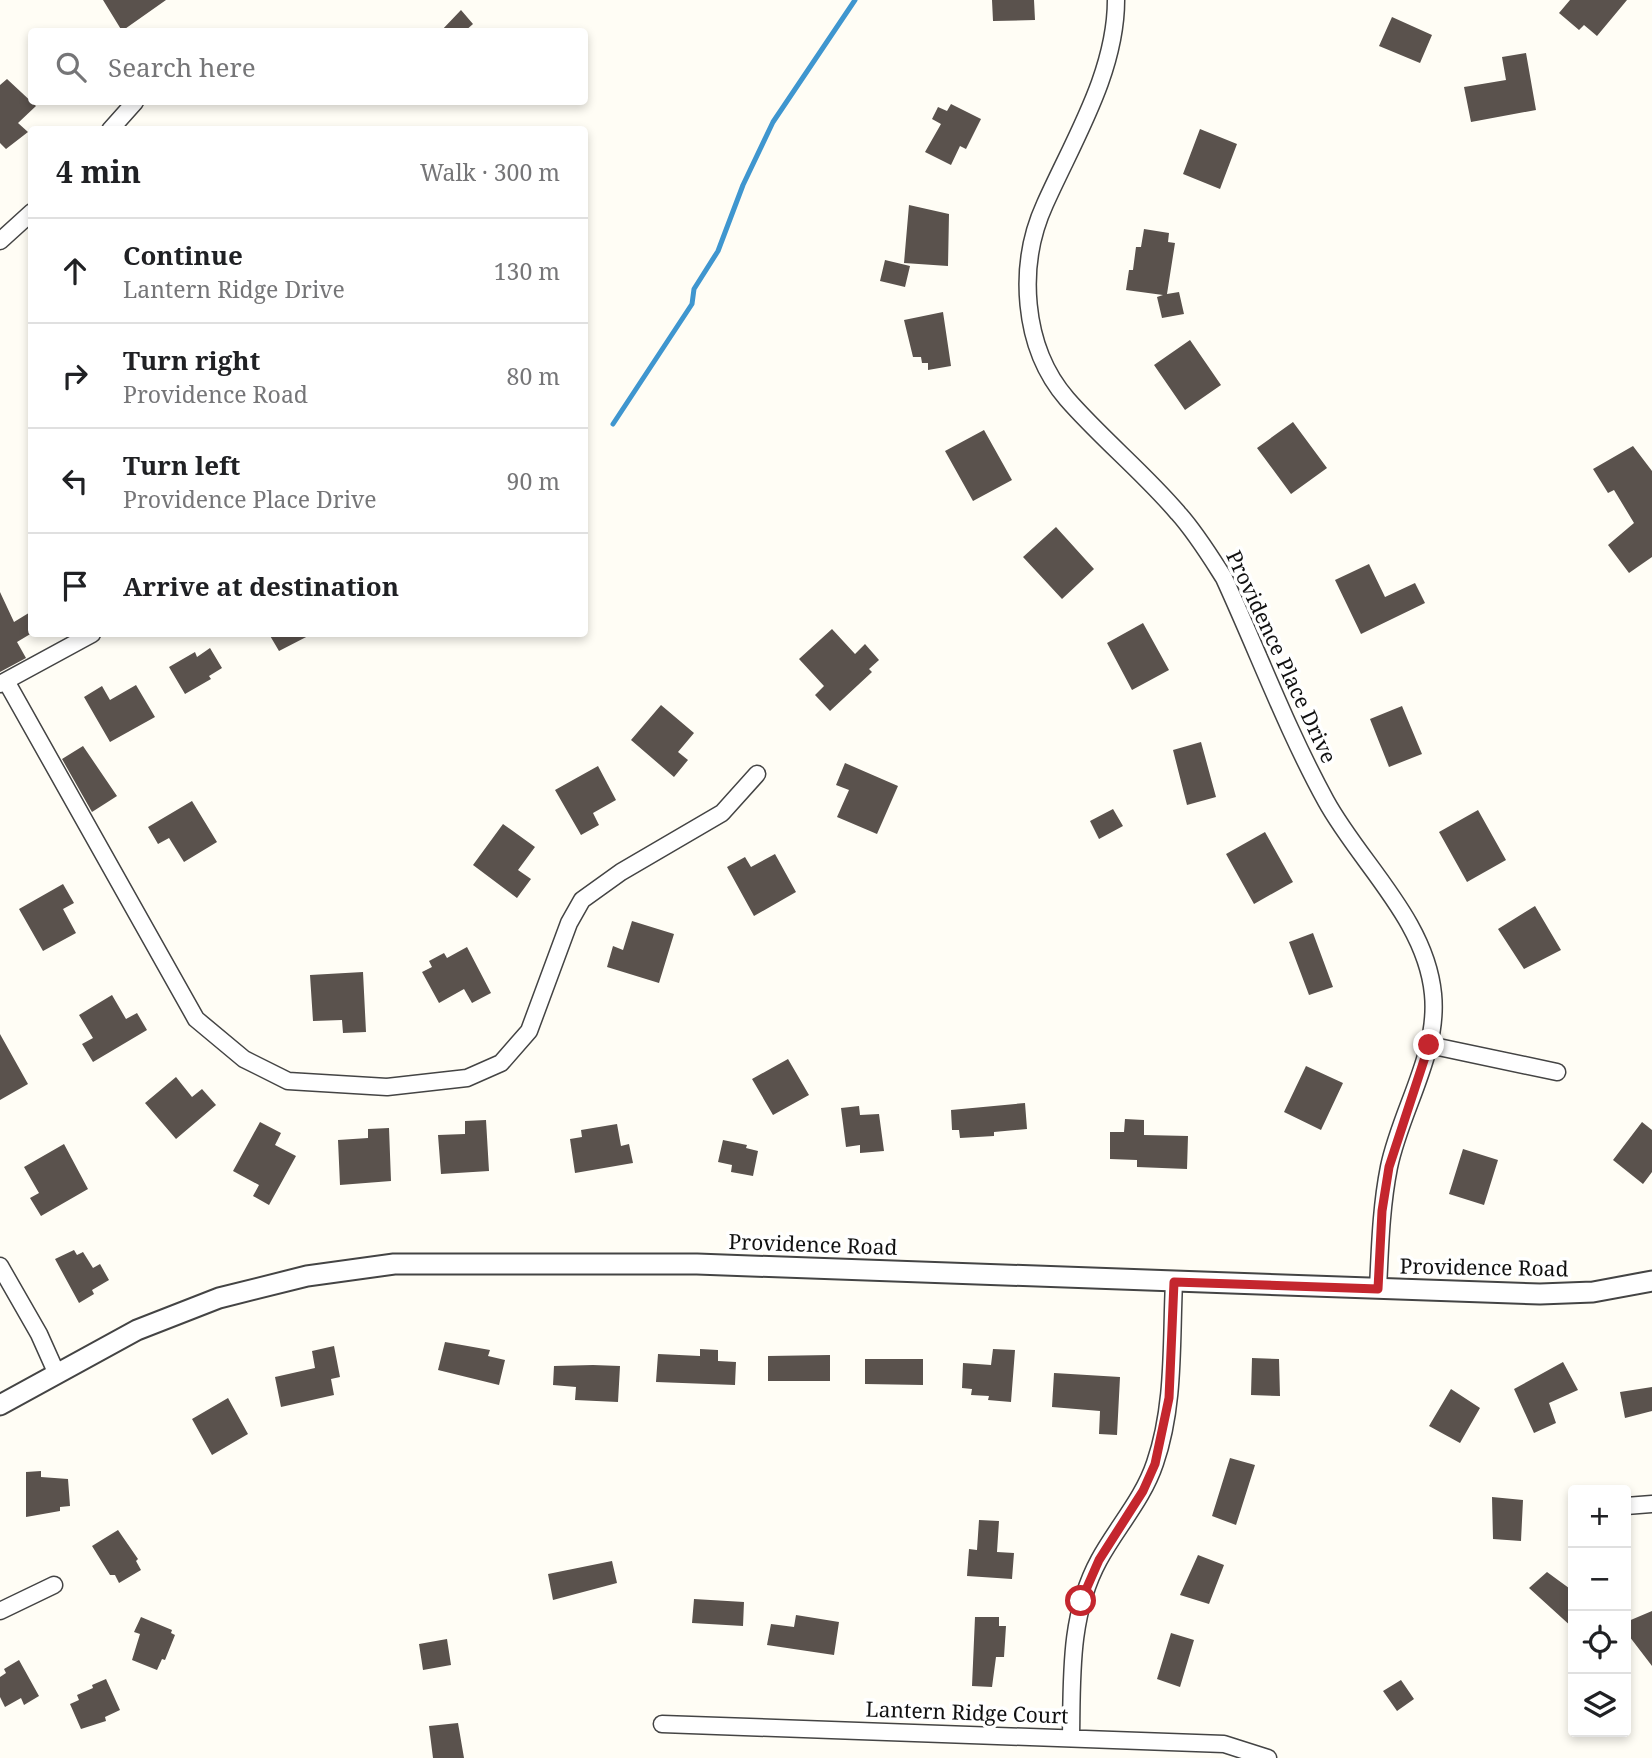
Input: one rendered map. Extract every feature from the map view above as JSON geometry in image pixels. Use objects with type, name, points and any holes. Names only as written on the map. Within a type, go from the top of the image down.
[{"type":"street","name":"Providence Place Drive","points":[[1116,0],[1111,48],[1102,77],[1042,210],[1032,240],[1027,291],[1035,338],[1048,370],[1066,397],[1178,513],[1224,578],[1325,799],[1421,948],[1433,994],[1429,1045],[1389,1167],[1382,1211],[1378,1289]]},
{"type":"street","points":[[114,126],[132,105]]},
{"type":"street","points":[[0,241],[28,216]]},
{"type":"street","points":[[87,637],[3,683],[196,1019],[244,1059],[288,1081],[387,1087],[467,1078],[501,1063],[529,1031],[569,923],[582,900],[621,872],[722,813],[757,774]]},
{"type":"street","points":[[1429,1045],[1557,1072]]},
{"type":"street","name":"Providence Road","points":[[0,1405],[137,1330],[219,1298],[307,1276],[394,1264],[697,1264],[1540,1294],[1593,1292],[1652,1282]]},
{"type":"street","points":[[0,1266],[39,1334],[56,1372]]},
{"type":"street","points":[[1071,1738],[1073,1645],[1081,1601],[1099,1560],[1143,1491],[1163,1435],[1169,1398],[1174,1282]]},
{"type":"street","points":[[1631,1506],[1652,1504]]},
{"type":"street","points":[[0,1611],[54,1585]]},
{"type":"street","name":"Lantern Ridge Court","points":[[662,1724],[1224,1744],[1268,1758]]},
{"type":"building","points":[[103,0],[166,0],[126,28],[120,28]]},
{"type":"building","points":[[992,0],[1034,0],[1035,20],[993,21]]},
{"type":"building","points":[[1570,0],[1627,0],[1597,36],[1584,25],[1579,30],[1559,13]]},
{"type":"building","points":[[461,10],[473,24],[468,28],[444,28]]},
{"type":"building","points":[[1392,17],[1432,35],[1420,63],[1379,46]]},
{"type":"building","points":[[1526,53],[1536,110],[1471,122],[1464,87],[1506,80],[1502,57]]},
{"type":"building","points":[[7,79],[28,99],[28,105],[36,106],[18,123],[28,132],[6,149],[0,143],[0,85]]},
{"type":"building","points":[[951,104],[981,119],[966,149],[960,146],[951,165],[925,152],[941,124],[932,119],[938,107],[947,111]]},
{"type":"building","points":[[1200,129],[1237,144],[1220,189],[1183,174]]},
{"type":"building","points":[[909,205],[949,214],[948,266],[904,263]]},
{"type":"building","points":[[1144,229],[1169,233],[1168,242],[1175,243],[1167,294],[1179,292],[1184,314],[1162,318],[1157,297],[1163,295],[1126,290],[1129,270],[1133,270],[1136,247],[1141,247]]},
{"type":"building","points":[[885,260],[910,266],[905,287],[880,281]]},
{"type":"building","points":[[943,312],[951,366],[928,370],[928,363],[922,363],[921,357],[913,357],[904,320]]},
{"type":"building","points":[[1190,340],[1221,385],[1185,410],[1154,365]]},
{"type":"building","points":[[1293,422],[1327,468],[1291,494],[1257,448]]},
{"type":"building","points":[[984,430],[1012,480],[973,501],[945,451]]},
{"type":"building","points":[[1633,446],[1652,471],[1652,557],[1629,573],[1608,545],[1634,523],[1614,490],[1608,493],[1593,469]]},
{"type":"building","points":[[1056,527],[1094,569],[1062,599],[1023,557]]},
{"type":"building","points":[[1369,564],[1385,597],[1415,583],[1425,603],[1361,634],[1335,580]]},
{"type":"building","points":[[0,592],[14,622],[28,613],[28,635],[17,642],[26,658],[0,672]]},
{"type":"building","points":[[1143,623],[1169,670],[1132,690],[1107,643]]},
{"type":"building","points":[[832,629],[855,654],[865,644],[879,660],[869,669],[872,672],[830,711],[815,695],[824,686],[799,659]]},
{"type":"building","points":[[271,637],[306,637],[279,651]]},
{"type":"building","points":[[210,648],[222,668],[209,676],[211,679],[185,694],[169,667],[195,652],[197,657]]},
{"type":"building","points":[[136,685],[155,717],[110,742],[84,697],[102,686],[110,700]]},
{"type":"building","points":[[661,705],[694,733],[678,752],[688,760],[674,777],[631,740]]},
{"type":"building","points":[[1402,706],[1422,754],[1389,767],[1370,719]]},
{"type":"building","points":[[1201,742],[1216,797],[1187,805],[1173,750]]},
{"type":"building","points":[[83,746],[117,796],[92,812],[62,759]]},
{"type":"building","points":[[845,763],[898,786],[877,834],[837,817],[849,790],[836,785]]},
{"type":"building","points":[[598,766],[616,800],[593,813],[599,825],[581,835],[555,790]]},
{"type":"building","points":[[192,801],[217,842],[184,862],[169,838],[158,844],[148,827]]},
{"type":"building","points":[[1113,809],[1123,826],[1099,839],[1090,821]]},
{"type":"building","points":[[1478,810],[1506,860],[1467,882],[1439,832]]},
{"type":"building","points":[[503,824],[535,847],[518,870],[531,879],[517,898],[473,865]]},
{"type":"building","points":[[1265,832],[1293,882],[1254,904],[1226,854]]},
{"type":"building","points":[[775,854],[796,892],[754,916],[727,867],[745,857],[751,867]]},
{"type":"building","points":[[63,884],[74,903],[63,909],[76,933],[43,951],[19,909]]},
{"type":"building","points":[[1535,906],[1561,950],[1524,969],[1498,929]]},
{"type":"building","points":[[632,921],[674,934],[659,983],[607,967],[613,946],[623,950]]},
{"type":"building","points":[[1313,933],[1333,987],[1309,995],[1289,942]]},
{"type":"building","points":[[467,947],[491,993],[472,1003],[464,989],[439,1003],[422,972],[432,967],[429,961],[444,953],[447,958]]},
{"type":"building","points":[[363,972],[366,1032],[343,1033],[342,1020],[313,1021],[310,975]]},
{"type":"building","points":[[112,995],[126,1019],[137,1013],[147,1030],[93,1062],[82,1044],[93,1038],[79,1015]]},
{"type":"building","points":[[0,1034],[28,1084],[0,1100]]},
{"type":"building","points":[[788,1059],[809,1095],[773,1115],[752,1079]]},
{"type":"building","points":[[1306,1066],[1343,1083],[1321,1130],[1284,1112]]},
{"type":"building","points":[[176,1077],[192,1097],[202,1089],[216,1105],[176,1139],[145,1103]]},
{"type":"building","points":[[1025,1103],[1027,1129],[994,1132],[994,1136],[960,1138],[959,1130],[952,1130],[951,1110]]},
{"type":"building","points":[[859,1106],[860,1115],[879,1114],[884,1151],[860,1153],[860,1145],[846,1147],[841,1108]]},
{"type":"building","points":[[1125,1119],[1144,1120],[1144,1135],[1188,1136],[1187,1169],[1137,1167],[1137,1160],[1110,1159],[1110,1132],[1124,1132]]},
{"type":"building","points":[[486,1120],[489,1171],[441,1174],[438,1135],[465,1134],[465,1121]]},
{"type":"building","points":[[260,1122],[281,1133],[275,1145],[296,1156],[269,1205],[253,1196],[259,1185],[233,1171]]},
{"type":"building","points":[[1642,1122],[1652,1130],[1652,1172],[1643,1184],[1613,1160]]},
{"type":"building","points":[[617,1124],[621,1146],[629,1144],[633,1163],[575,1173],[570,1139],[582,1137],[581,1130]]},
{"type":"building","points":[[389,1128],[391,1181],[340,1185],[338,1140],[368,1138],[368,1129]]},
{"type":"building","points":[[723,1140],[747,1145],[746,1148],[758,1151],[753,1176],[731,1172],[732,1165],[718,1162]]},
{"type":"building","points":[[64,1144],[88,1189],[41,1216],[30,1198],[39,1193],[24,1167]]},
{"type":"building","points":[[1463,1149],[1498,1160],[1484,1205],[1449,1194]]},
{"type":"building","points":[[74,1250],[77,1255],[83,1252],[93,1268],[100,1264],[109,1280],[92,1290],[94,1294],[79,1303],[55,1259]]},
{"type":"building","points":[[445,1342],[490,1350],[488,1356],[505,1360],[499,1385],[438,1370]]},
{"type":"building","points":[[334,1346],[340,1377],[331,1379],[334,1395],[281,1407],[275,1377],[315,1368],[312,1351]]},
{"type":"building","points":[[700,1349],[718,1350],[718,1361],[736,1362],[735,1385],[656,1382],[658,1354],[700,1356]]},
{"type":"building","points":[[993,1349],[1015,1350],[1011,1402],[988,1400],[989,1396],[971,1395],[972,1389],[962,1388],[963,1363],[991,1365]]},
{"type":"building","points":[[830,1355],[830,1381],[768,1381],[768,1356]]},
{"type":"building","points":[[1252,1358],[1279,1359],[1280,1396],[1251,1395]]},
{"type":"building","points":[[865,1359],[923,1359],[923,1385],[865,1384]]},
{"type":"building","points":[[1563,1362],[1578,1390],[1549,1403],[1556,1423],[1534,1433],[1514,1389]]},
{"type":"building","points":[[554,1366],[620,1366],[618,1402],[575,1400],[576,1387],[553,1385]]},
{"type":"building","points":[[1054,1373],[1120,1377],[1117,1435],[1099,1434],[1100,1411],[1052,1407]]},
{"type":"building","points":[[1652,1387],[1652,1411],[1625,1418],[1620,1392]]},
{"type":"building","points":[[1451,1389],[1480,1408],[1460,1443],[1429,1426]]},
{"type":"building","points":[[228,1398],[248,1434],[212,1455],[192,1419]]},
{"type":"building","points":[[1230,1458],[1255,1465],[1236,1525],[1212,1516]]},
{"type":"building","points":[[41,1471],[41,1477],[68,1479],[70,1506],[60,1507],[60,1511],[26,1517],[26,1472]]},
{"type":"building","points":[[1492,1497],[1523,1500],[1521,1541],[1493,1539]]},
{"type":"building","points":[[979,1520],[999,1521],[997,1552],[1014,1553],[1012,1579],[967,1576],[969,1549],[977,1550]]},
{"type":"building","points":[[118,1530],[138,1559],[136,1561],[141,1570],[119,1583],[115,1575],[110,1575],[92,1546]]},
{"type":"building","points":[[1198,1555],[1224,1565],[1209,1604],[1180,1595]]},
{"type":"building","points":[[612,1561],[617,1583],[553,1600],[548,1574]]},
{"type":"building","points":[[1547,1572],[1568,1587],[1568,1623],[1529,1588]]},
{"type":"building","points":[[694,1599],[744,1602],[743,1626],[692,1623]]},
{"type":"building","points":[[1652,1611],[1652,1666],[1631,1639],[1631,1620]]},
{"type":"building","points":[[796,1615],[839,1622],[834,1655],[767,1645],[771,1624],[794,1627]]},
{"type":"building","points":[[141,1617],[172,1630],[171,1633],[175,1635],[165,1660],[162,1659],[157,1670],[132,1660],[140,1634],[134,1632]]},
{"type":"building","points":[[975,1617],[999,1617],[999,1626],[1006,1626],[1004,1657],[996,1657],[992,1687],[972,1686]]},
{"type":"building","points":[[1171,1633],[1194,1640],[1180,1687],[1157,1679]]},
{"type":"building","points":[[447,1639],[451,1665],[423,1670],[419,1644]]},
{"type":"building","points":[[19,1660],[39,1696],[24,1705],[21,1698],[5,1707],[0,1697],[0,1677],[6,1673],[4,1669]]},
{"type":"building","points":[[106,1679],[120,1710],[105,1717],[106,1721],[81,1729],[70,1704],[79,1700],[77,1695]]},
{"type":"building","points":[[1401,1680],[1414,1699],[1397,1711],[1383,1691]]},
{"type":"building","points":[[458,1723],[464,1758],[433,1758],[429,1726]]},
{"type":"waterway","points":[[613,424],[692,304],[694,289],[718,251],[743,185],[773,122],[855,0]]},
{"type":"route","points":[[1081,1601],[1099,1560],[1143,1491],[1155,1464],[1169,1398],[1174,1282],[1378,1289],[1382,1211],[1389,1167],[1429,1045]]}]
